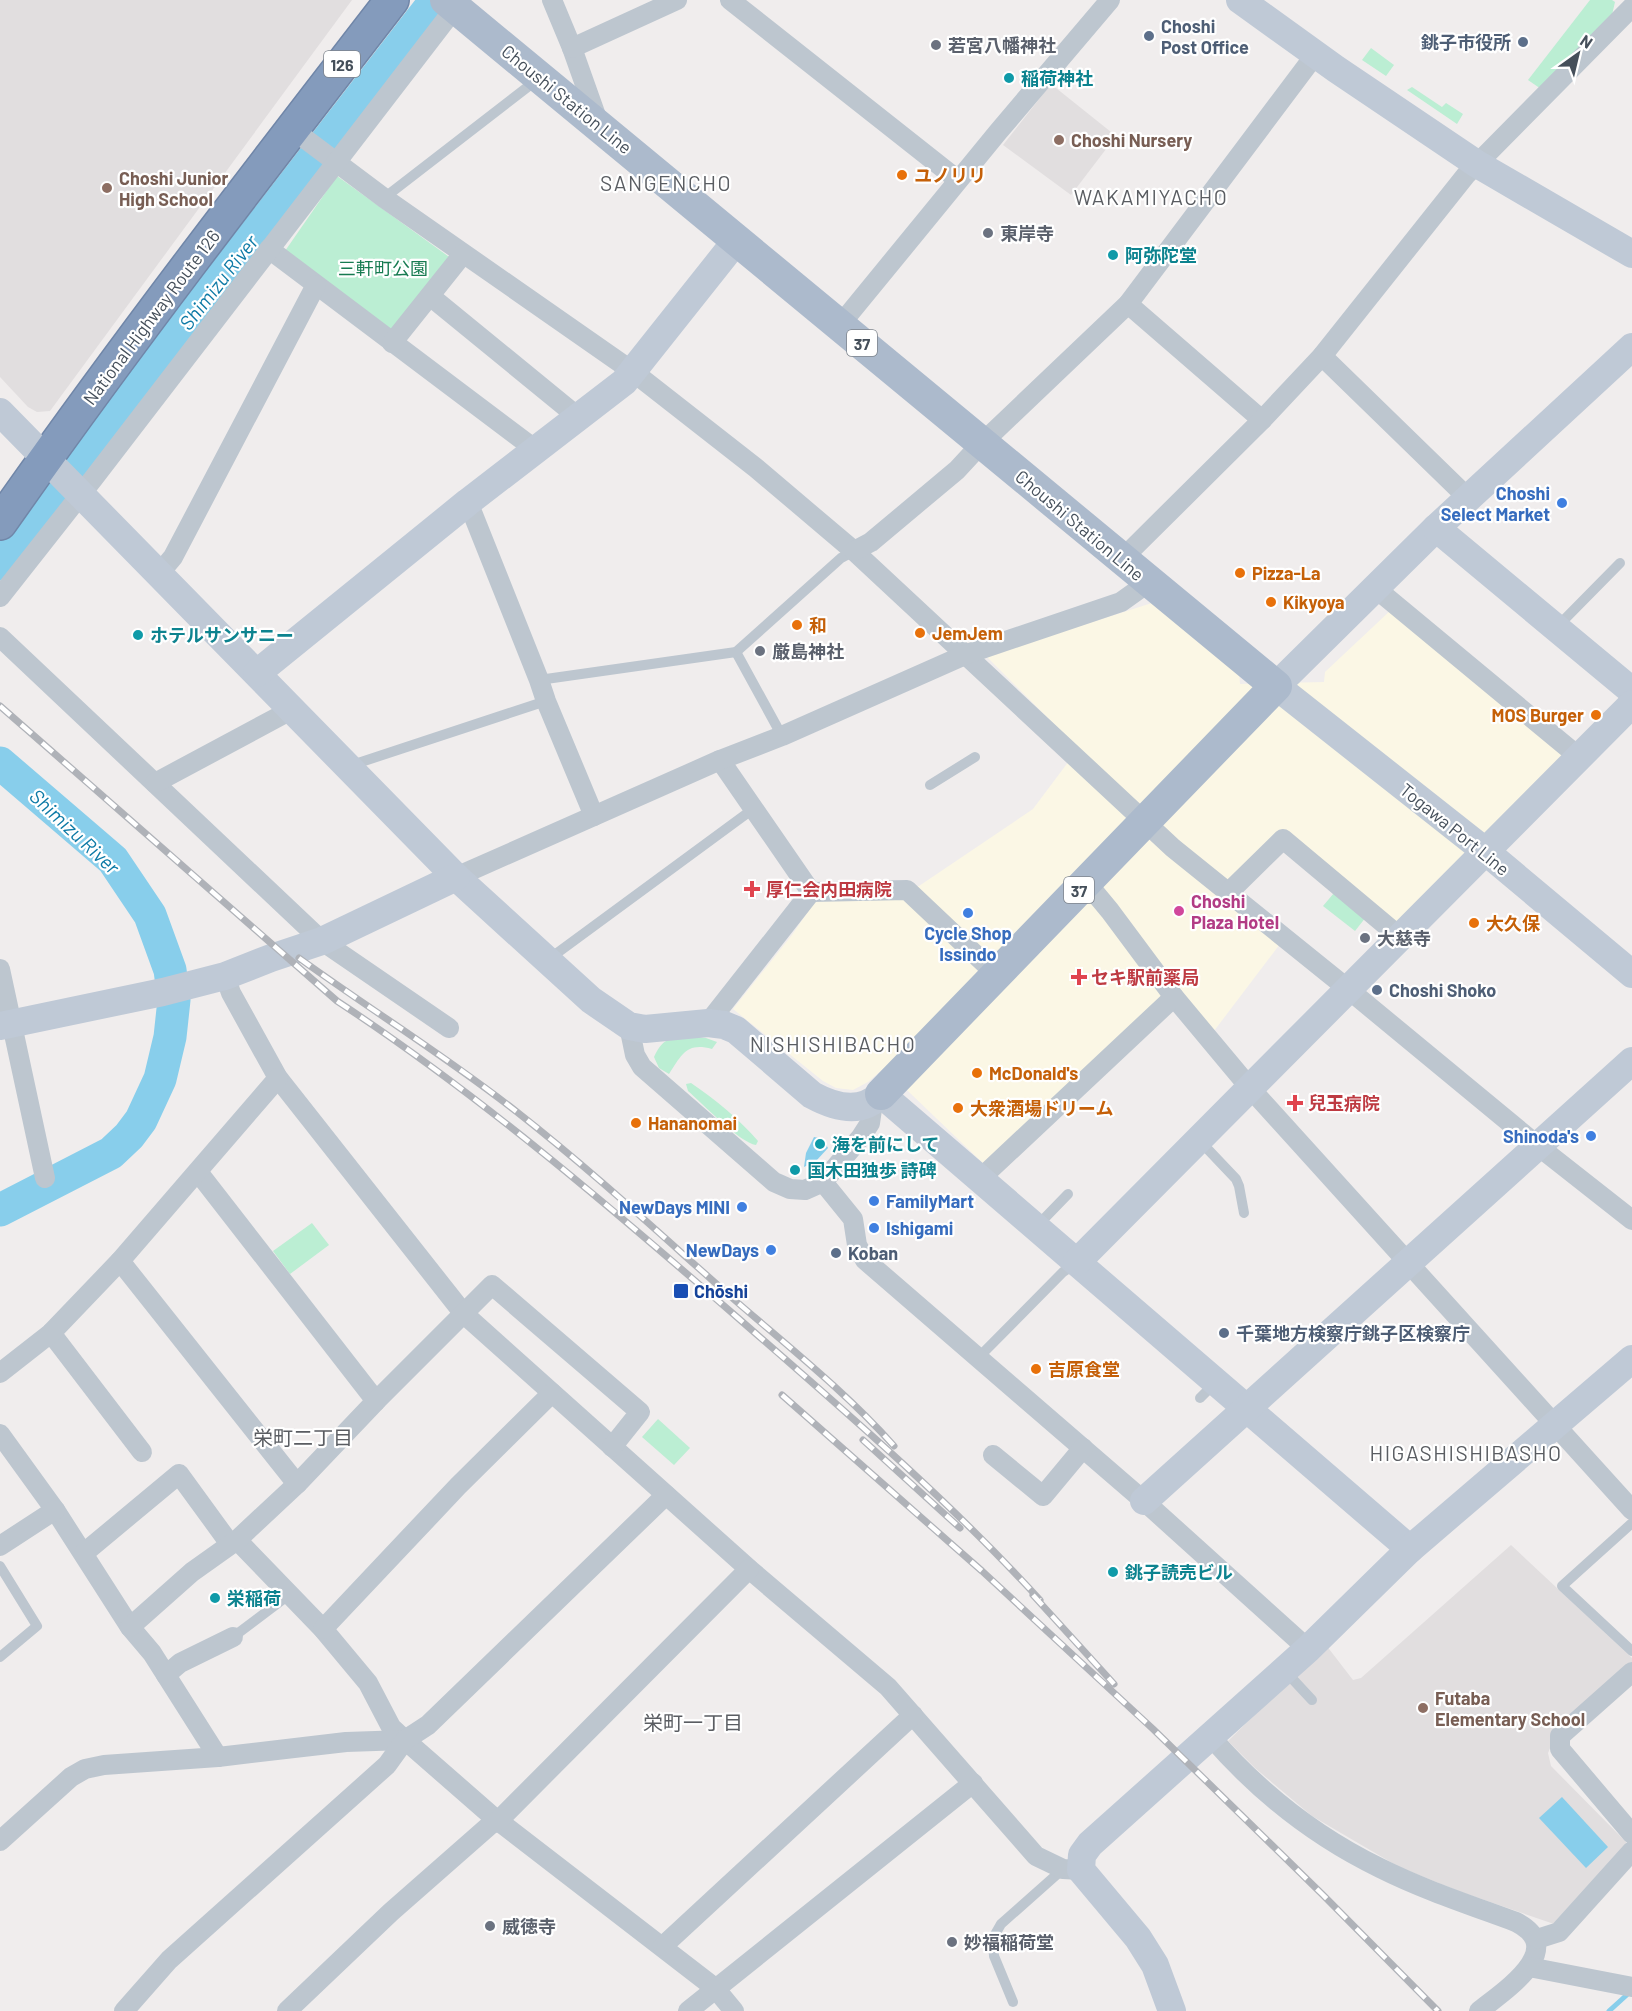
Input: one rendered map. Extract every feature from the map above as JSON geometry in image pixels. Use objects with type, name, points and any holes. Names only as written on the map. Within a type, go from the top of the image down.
[{"type":"highway","name":"National Highway Route 126","points":[[0,523],[45,459],[300,135],[392,0]]},
{"type":"main road","name":"Choushi Station Line","points":[[454,2],[540,78],[599,124],[736,241],[1276,686]]},
{"type":"main road","name":"37","points":[[877,1098],[1276,686]]},
{"type":"street","points":[[552,0],[599,124]]},
{"type":"street","points":[[572,48],[677,0]]},
{"type":"street","points":[[730,0],[958,180]]},
{"type":"street","points":[[840,325],[958,180],[1110,0]]},
{"type":"street","points":[[1240,0],[1315,55],[1477,164],[1632,254]]},
{"type":"street","points":[[0,597],[336,163],[454,2]]},
{"type":"street","points":[[1122,558],[1262,420],[1322,356],[1466,175],[1632,7]]},
{"type":"street","points":[[854,551],[871,542],[957,470],[981,444],[1128,304],[1315,55]]},
{"type":"street","points":[[300,135],[384,198],[632,371],[756,468],[854,551],[1173,848],[1632,1220]]},
{"type":"street","points":[[257,673],[468,502],[624,382],[736,241]]},
{"type":"street","points":[[269,249],[536,450]]},
{"type":"street","points":[[392,343],[463,254]]},
{"type":"street","points":[[158,575],[172,557],[316,285]]},
{"type":"street","points":[[430,296],[578,417]]},
{"type":"street","points":[[1128,304],[1262,420]]},
{"type":"street","points":[[1276,686],[1374,587],[1632,347]]},
{"type":"street","points":[[1322,356],[1468,498]]},
{"type":"street","points":[[0,412],[456,877],[591,1000],[629,1026],[645,1029],[708,1023],[724,1025],[736,1030],[812,1095],[826,1103],[847,1108],[877,1098]]},
{"type":"street","points":[[468,502],[594,816]]},
{"type":"street","points":[[1436,528],[1632,691]]},
{"type":"street","points":[[6,1024],[225,976],[322,941],[456,877],[720,760],[782,736],[967,654],[1121,602],[1149,582]]},
{"type":"street","points":[[1374,587],[1579,757]]},
{"type":"street","points":[[0,637],[322,941],[449,1028]]},
{"type":"street","name":"Togawa Port Line","points":[[1276,686],[1485,851],[1632,974]]},
{"type":"street","points":[[1077,1262],[1632,704]]},
{"type":"street","points":[[155,783],[293,709]]},
{"type":"street","points":[[720,760],[811,892]]},
{"type":"street","points":[[1229,892],[1283,839],[1400,938]]},
{"type":"street","points":[[1086,882],[1174,997],[1250,1088],[1632,1510]]},
{"type":"street","points":[[811,892],[907,890],[997,975]]},
{"type":"street","points":[[708,1023],[811,892]]},
{"type":"street","points":[[0,969],[6,1024],[45,1178]]},
{"type":"street","points":[[225,976],[231,993],[278,1078],[464,1314],[749,1569],[888,1687],[1035,1856],[1072,1869],[1138,1938],[1155,1965],[1172,2011]]},
{"type":"street","points":[[981,1178],[1174,997]]},
{"type":"street","points":[[629,1026],[634,1055],[642,1067],[774,1182],[790,1189],[805,1190],[823,1182],[861,1137],[870,1123],[877,1098]]},
{"type":"street","points":[[1144,1501],[1632,1061]]},
{"type":"street","points":[[0,1373],[51,1333],[120,1261],[278,1078]]},
{"type":"street","points":[[877,1098],[981,1178],[1077,1262],[1208,1390],[1247,1408],[1410,1549]]},
{"type":"street","points":[[198,1172],[376,1401]]},
{"type":"street","points":[[823,1182],[853,1219],[856,1245],[865,1260],[1144,1501],[1308,1649]]},
{"type":"street","points":[[120,1261],[297,1484]]},
{"type":"street","points":[[130,1627],[192,1572],[234,1542],[297,1484],[492,1285],[640,1412],[612,1447]]},
{"type":"street","points":[[51,1333],[142,1452]]},
{"type":"street","points":[[1072,1869],[1090,1844],[1285,1671],[1410,1549],[1632,1359]]},
{"type":"street","points":[[323,1629],[458,1486],[552,1393]]},
{"type":"street","points":[[0,1434],[84,1553],[130,1627],[152,1653],[218,1757]]},
{"type":"street","points":[[993,1455],[1043,1496],[1083,1448]]},
{"type":"street","points":[[84,1553],[179,1474],[234,1542],[290,1594],[323,1629],[368,1683],[391,1727],[492,1816],[715,1988],[734,2011]]},
{"type":"street","points":[[124,2011],[169,1960],[387,1765],[405,1740],[428,1725],[666,1495]]},
{"type":"street","points":[[0,1546],[55,1510]]},
{"type":"street","points":[[287,2011],[391,1912],[490,1825],[499,1820],[749,1569]]},
{"type":"street","points":[[166,1675],[180,1663],[233,1636]]},
{"type":"street","points":[[1632,1672],[1560,1736],[1560,1749],[1632,1834]]},
{"type":"street","points":[[663,1946],[913,1715]]},
{"type":"street","points":[[1211,1737],[1239,1768],[1278,1802],[1337,1844],[1379,1868],[1528,1928],[1537,1939],[1537,1948],[1529,1967],[1515,1982],[1479,2011]]},
{"type":"street","points":[[0,1841],[71,1777],[85,1769],[104,1765],[218,1757],[346,1742],[405,1740]]},
{"type":"street","points":[[688,2011],[973,1783]]},
{"type":"street","points":[[1537,1939],[1559,1932],[1632,1851]]},
{"type":"street","points":[[1529,1967],[1632,1988]]},
{"type":"lane","points":[[384,198],[540,78]]},
{"type":"lane","points":[[539,680],[736,652],[841,558],[854,551]]},
{"type":"lane","points":[[1556,629],[1620,564]]},
{"type":"lane","points":[[736,652],[782,736]]},
{"type":"lane","points":[[349,766],[546,701]]},
{"type":"lane","points":[[930,786],[975,757]]},
{"type":"lane","points":[[546,961],[753,809]]},
{"type":"lane","points":[[1198,1140],[1236,1179],[1244,1213]]},
{"type":"lane","points":[[1036,1226],[1068,1194]]},
{"type":"lane","points":[[978,1358],[1063,1272],[1077,1262]]},
{"type":"lane","points":[[1632,1523],[1562,1586],[1632,1651]]},
{"type":"lane","points":[[0,1566],[37,1626],[0,1658]]},
{"type":"lane","points":[[233,1636],[290,1594]]},
{"type":"lane","points":[[1285,1671],[1312,1700]]},
{"type":"lane","points":[[1013,2002],[994,1956],[993,1938],[1001,1924],[1072,1869]]},
{"type":"shaded area","name":"Choshi Junior High School","points":[[0,0],[352,0],[50,411],[37,412],[28,407],[0,377]]},
{"type":"shaded area","name":"Choshi Nursery","points":[[1051,84],[1116,136],[1071,195],[1003,145]]},
{"type":"shaded area","points":[[1155,602],[1239,671],[1240,684],[1324,682],[1325,672],[1392,609],[1569,758],[1399,931],[1284,830],[1221,892],[1280,944],[1214,1031],[1175,987],[987,1167],[884,1068],[868,1082],[853,1090],[836,1088],[823,1081],[733,1009],[792,935],[827,884],[919,886],[1033,809],[1069,761],[1070,740],[986,656]]},
{"type":"shaded area","name":"Futaba Elementary School","points":[[1511,1545],[1632,1658],[1632,1665],[1555,1736],[1548,1753],[1551,1766],[1626,1842],[1626,1848],[1554,1924],[1461,1892],[1399,1867],[1312,1816],[1255,1768],[1228,1741],[1326,1645],[1353,1680],[1361,1678]]},
{"type":"green space","points":[[1590,0],[1615,2],[1612,15],[1541,89],[1528,80]]},
{"type":"green space","points":[[1371,48],[1394,65],[1386,76],[1362,60]]},
{"type":"green space","points":[[1412,87],[1442,107],[1446,103],[1463,114],[1457,124],[1407,90]]},
{"type":"green space","name":"三軒町公園","points":[[337,176],[452,259],[393,337],[285,251]]},
{"type":"green space","points":[[1334,893],[1366,917],[1355,931],[1323,906]]},
{"type":"green space","points":[[694,1037],[717,1042],[712,1049],[697,1047],[686,1051],[669,1074],[659,1068],[654,1057],[661,1045],[674,1038]]},
{"type":"green space","points":[[691,1083],[743,1125],[758,1141],[756,1145],[749,1143],[731,1130],[688,1091],[686,1084]]},
{"type":"green space","points":[[312,1223],[329,1245],[290,1274],[273,1251]]},
{"type":"green space","points":[[658,1419],[690,1448],[674,1465],[642,1437]]},
{"type":"water","points":[[814,1137],[823,1139],[828,1148],[816,1161],[804,1167],[806,1153]]},
{"type":"water","points":[[1562,1797],[1608,1847],[1586,1868],[1539,1818]]},
{"type":"waterway","name":"Shimizu River","points":[[0,564],[436,0]]},
{"type":"waterway","name":"Shimizu River","points":[[0,763],[113,860],[150,915],[170,970],[174,1000],[170,1037],[160,1079],[141,1120],[129,1136],[111,1153],[0,1210]]},
{"type":"waterway","points":[[1609,2011],[1630,1992]]},
{"type":"railway","points":[[0,706],[337,1001],[442,1074],[493,1113],[690,1276],[931,1490],[1005,1562],[1040,1600]]},
{"type":"railway","points":[[299,958],[464,1072],[545,1134],[814,1368],[894,1446]]},
{"type":"railway","points":[[782,1395],[982,1571],[1153,1729],[1438,2011]]},
{"type":"railway","points":[[863,1440],[960,1528]]},
{"type":"railway","points":[[1033,1595],[1114,1684]]},
{"type":"place","name":"Choshi Post Office","points":[[1149,36]]},
{"type":"place","name":"銚子市役所","points":[[1523,42]]},
{"type":"place","name":"若宮八幡神社","points":[[936,45]]},
{"type":"place","name":"稲荷神社","points":[[1009,78]]},
{"type":"place","name":"Choshi Nursery","points":[[1059,140]]},
{"type":"place","name":"ユノリリ","points":[[902,175]]},
{"type":"place","name":"Choshi Junior High School","points":[[107,188]]},
{"type":"place","name":"東岸寺","points":[[988,233]]},
{"type":"place","name":"阿弥陀堂","points":[[1113,255]]},
{"type":"place","name":"Choshi Select Market","points":[[1562,503]]},
{"type":"place","name":"Pizza-La","points":[[1240,573]]},
{"type":"place","name":"Kikyoya","points":[[1271,602]]},
{"type":"place","name":"和","points":[[797,625]]},
{"type":"place","name":"JemJem","points":[[920,633]]},
{"type":"place","name":"ホテルサンサニー","points":[[138,635]]},
{"type":"place","name":"厳島神社","points":[[760,651]]},
{"type":"place","name":"MOS Burger","points":[[1596,715]]},
{"type":"place","name":"厚仁会内田病院","points":[[752,889]]},
{"type":"place","name":"Choshi Plaza Hotel","points":[[1179,911]]},
{"type":"place","name":"Cycle Shop Issindo","points":[[968,913]]},
{"type":"place","name":"大久保","points":[[1474,923]]},
{"type":"place","name":"大慈寺","points":[[1365,938]]},
{"type":"place","name":"セキ駅前薬局","points":[[1079,977]]},
{"type":"place","name":"Choshi Shoko","points":[[1377,990]]},
{"type":"place","name":"McDonald's","points":[[977,1073]]},
{"type":"place","name":"兒玉病院","points":[[1295,1103]]},
{"type":"place","name":"大衆酒場ドリーム","points":[[958,1108]]},
{"type":"place","name":"Hananomai","points":[[636,1123]]},
{"type":"place","name":"Shinoda's","points":[[1591,1136]]},
{"type":"place","name":"海を前にして","points":[[820,1144]]},
{"type":"place","name":"国木田独歩 詩碑","points":[[795,1170]]},
{"type":"place","name":"FamilyMart","points":[[874,1201]]},
{"type":"place","name":"NewDays MINI","points":[[742,1207]]},
{"type":"place","name":"Ishigami","points":[[874,1228]]},
{"type":"place","name":"NewDays","points":[[771,1250]]},
{"type":"place","name":"Koban","points":[[836,1253]]},
{"type":"place","name":"Chōshi","points":[[681,1291]]},
{"type":"place","name":"千葉地方検察庁銚子区検察庁","points":[[1224,1333]]},
{"type":"place","name":"吉原食堂","points":[[1036,1369]]},
{"type":"place","name":"銚子読売ビル","points":[[1113,1572]]},
{"type":"place","name":"栄稲荷","points":[[215,1598]]},
{"type":"place","name":"Futaba Elementary School","points":[[1423,1708]]},
{"type":"place","name":"威徳寺","points":[[490,1926]]},
{"type":"place","name":"妙福稲荷堂","points":[[952,1942]]},
{"type":"district","name":"SANGENCHO","points":[[666,182]]},
{"type":"district","name":"WAKAMIYACHO","points":[[1151,196]]},
{"type":"district","name":"NISHISHIBACHO","points":[[833,1043]]},
{"type":"district","name":"栄町二丁目","points":[[303,1437]]},
{"type":"district","name":"HIGASHISHIBASHO","points":[[1466,1452]]},
{"type":"district","name":"栄町一丁目","points":[[693,1722]]}]
